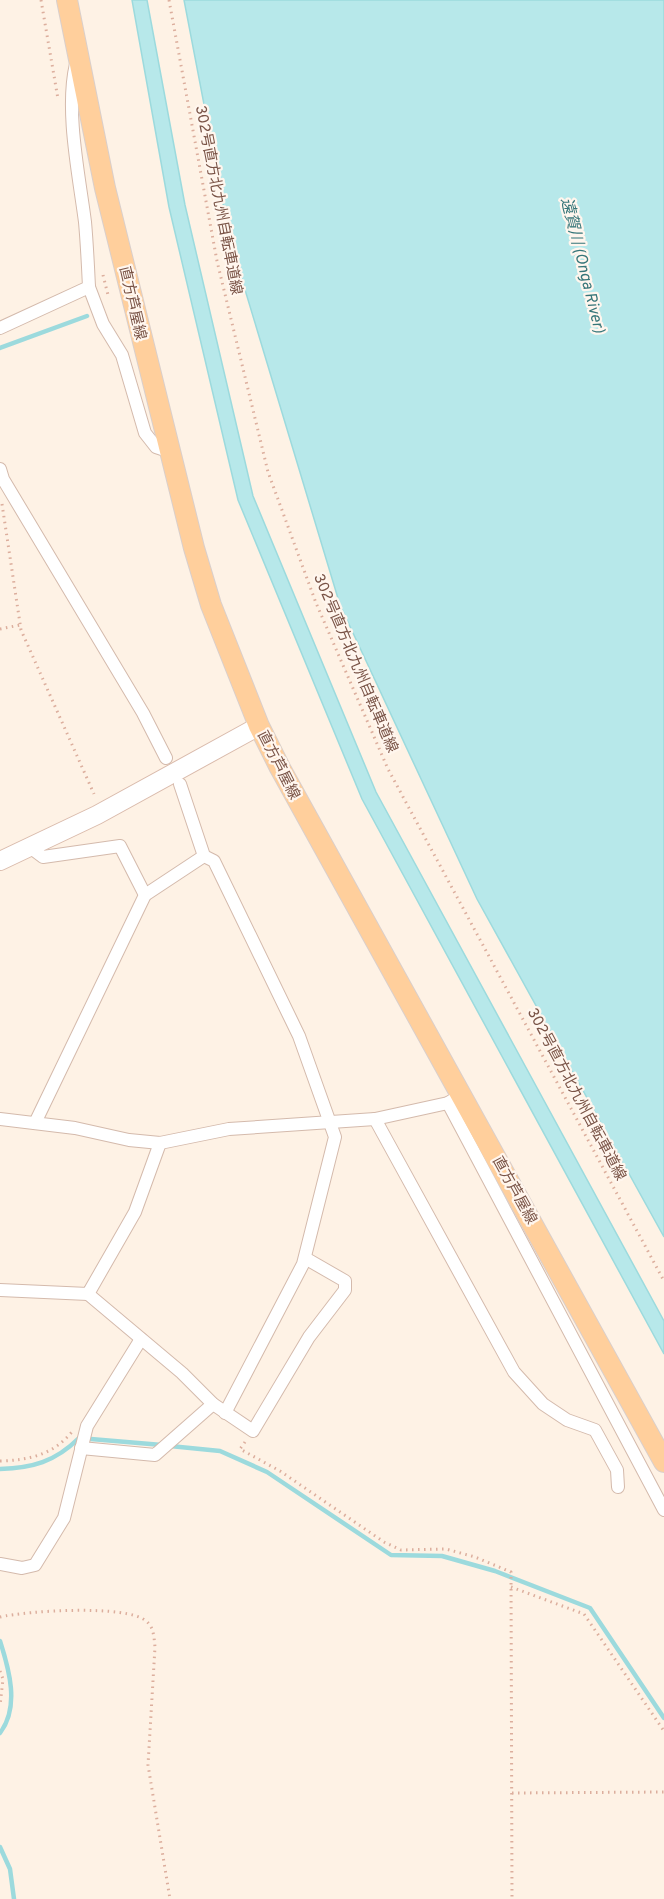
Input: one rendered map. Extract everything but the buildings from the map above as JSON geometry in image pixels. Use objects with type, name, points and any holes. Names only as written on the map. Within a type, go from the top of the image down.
[{"type":"main road","name":"直方芦屋線","points":[[67,0],[105,188],[168,451],[211,605],[259,726],[455,1099],[664,1462]]},
{"type":"street","points":[[78,57],[73,79],[75,154],[85,224],[89,287],[103,324],[122,355],[145,433],[156,447],[168,451]]},
{"type":"street","points":[[0,328],[89,287]]},
{"type":"street","points":[[1,474],[143,713],[166,758]]},
{"type":"street","points":[[0,861],[32,848],[97,815],[259,726]]},
{"type":"street","points":[[180,784],[204,856],[214,861],[299,1036],[335,1137],[304,1258],[225,1413]]},
{"type":"street","points":[[32,848],[44,857],[120,846],[145,895]]},
{"type":"street","points":[[35,1123],[145,895],[204,856]]},
{"type":"street","points":[[0,1119],[160,1143],[228,1129],[375,1119],[455,1099],[621,1431],[664,1510]]},
{"type":"street","points":[[375,1119],[514,1372],[543,1404],[567,1420],[595,1430],[621,1431]]},
{"type":"street","points":[[88,1294],[135,1212],[160,1143]]},
{"type":"street","points":[[0,1290],[88,1294],[182,1373],[213,1404],[253,1431],[309,1337],[345,1290],[345,1281],[304,1258]]},
{"type":"street","points":[[0,1564],[22,1568],[35,1565],[64,1518],[85,1432],[141,1339]]},
{"type":"street","points":[[81,1448],[155,1455],[213,1404]]},
{"type":"street","points":[[595,1430],[617,1470],[618,1487]]},
{"type":"path","points":[[40,0],[59,104]]},
{"type":"path","name":"302号直方北九州自転車道線","points":[[169,0],[217,261],[268,472],[316,603],[388,768],[664,1281]]},
{"type":"path","points":[[103,272],[110,303]]},
{"type":"path","points":[[1,474],[1,494],[20,625],[94,794]]},
{"type":"path","points":[[0,629],[20,625]]},
{"type":"path","points":[[0,1461],[40,1456],[61,1445],[73,1430],[85,1432]]},
{"type":"path","points":[[253,1431],[240,1449],[280,1471],[384,1542],[401,1550],[446,1549],[475,1557],[510,1572],[512,1899]]},
{"type":"path","points":[[511,1587],[584,1614],[664,1731]]},
{"type":"path","points":[[0,1617],[62,1609],[136,1616],[147,1621],[155,1647],[148,1765],[170,1899]]},
{"type":"path","points":[[0,1671],[3,1679],[0,1706]]},
{"type":"path","points":[[512,1793],[664,1792]]},
{"type":"water","points":[[132,0],[147,0],[185,205],[253,496],[376,792],[664,1321],[664,1354],[362,799],[238,500],[169,207]]},
{"type":"water","name":"遠賀川 (Onga River)","points":[[184,0],[664,0],[664,1237],[477,899],[340,605],[230,240]]},
{"type":"waterway","points":[[0,348],[87,316]]},
{"type":"waterway","points":[[0,1469],[42,1462],[61,1453],[79,1438],[162,1445]]},
{"type":"waterway","points":[[170,1446],[220,1451],[267,1472],[391,1555],[442,1556],[495,1571],[590,1608],[664,1718]]},
{"type":"waterway","points":[[0,1641],[11,1688],[10,1712],[0,1733]]},
{"type":"waterway","points":[[0,1847],[10,1869],[14,1899]]}]
